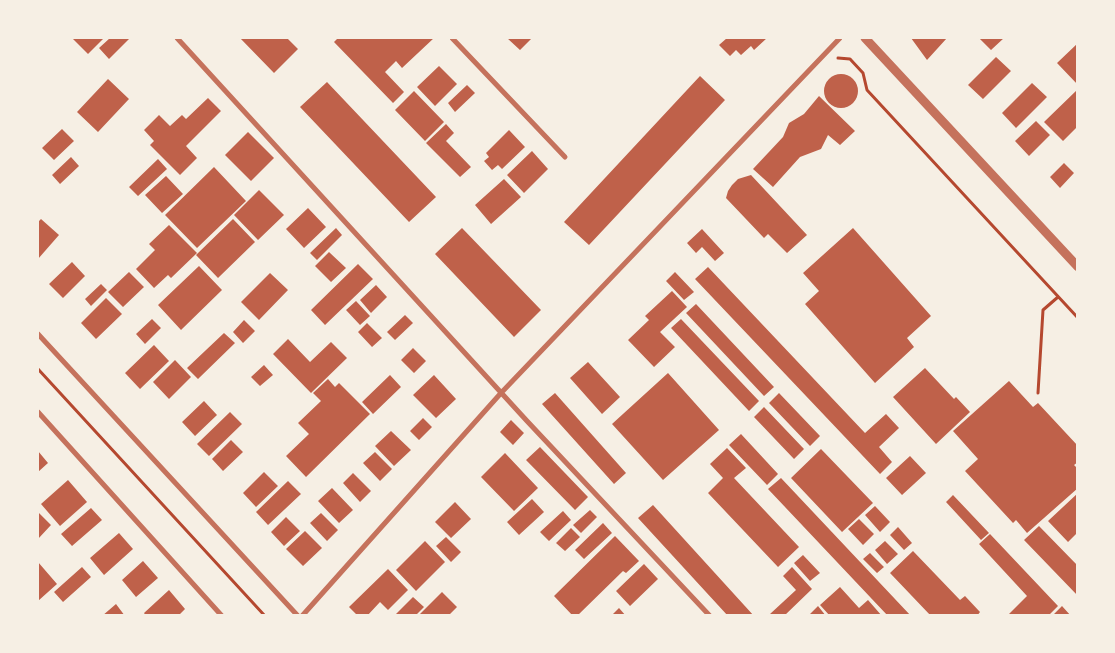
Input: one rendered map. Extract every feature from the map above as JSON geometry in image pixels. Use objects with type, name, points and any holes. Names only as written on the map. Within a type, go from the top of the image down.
[{"type":"street","points":[[177,38],[501,393],[710,616]]},
{"type":"street","points":[[452,38],[564,157]]},
{"type":"street","points":[[38,334],[300,616],[501,393],[840,38]]},
{"type":"street","points":[[865,38],[1078,267]]},
{"type":"street","points":[[38,412],[222,616]]},
{"type":"path","points":[[829,48],[838,58],[850,59],[863,73],[867,90],[1078,318]]},
{"type":"path","points":[[1038,393],[1043,310],[1058,297]]},
{"type":"path","points":[[38,369],[264,616]]},
{"type":"building","points":[[72,38],[104,38],[88,54]]},
{"type":"building","points":[[110,38],[130,38],[109,59],[99,48]]},
{"type":"building","points":[[240,38],[287,38],[298,49],[274,73]]},
{"type":"building","points":[[338,38],[434,38],[402,68],[396,61],[385,72],[404,92],[393,103],[334,42]]},
{"type":"building","points":[[507,38],[532,38],[520,50]]},
{"type":"building","points":[[727,38],[767,38],[754,50],[751,46],[741,55],[736,50],[730,56],[719,45]]},
{"type":"building","points":[[911,38],[947,38],[927,60]]},
{"type":"building","points":[[979,38],[1004,38],[991,50]]},
{"type":"building","points":[[1078,43],[1078,85],[1057,63]]},
{"type":"building","points":[[996,57],[1011,71],[983,99],[968,85]]},
{"type":"building","points":[[439,66],[457,84],[435,106],[417,87]]},
{"type":"building","points":[[841,74],[848,75],[853,79],[857,84],[857,98],[853,103],[848,107],[841,108],[834,107],[829,103],[825,98],[824,91],[825,84],[829,79],[834,75]]},
{"type":"building","points":[[700,76],[725,100],[589,245],[564,222]]},
{"type":"building","points":[[108,79],[129,99],[98,132],[77,112]]},
{"type":"building","points":[[327,82],[436,197],[409,222],[300,107]]},
{"type":"building","points":[[1032,83],[1047,97],[1016,128],[1002,113]]},
{"type":"building","points":[[467,85],[475,93],[455,112],[448,103]]},
{"type":"building","points":[[1078,89],[1078,126],[1063,141],[1044,122]]},
{"type":"building","points":[[414,91],[444,122],[425,141],[395,110]]},
{"type":"building","points":[[819,96],[855,131],[840,145],[828,135],[821,149],[800,157],[773,187],[753,169],[783,137],[789,123],[804,114]]},
{"type":"building","points":[[208,98],[221,111],[186,146],[197,158],[180,175],[150,145],[154,141],[144,130],[159,115],[170,126],[182,115],[186,119]]},
{"type":"building","points":[[1036,121],[1050,135],[1029,156],[1015,141]]},
{"type":"building","points":[[446,124],[454,133],[446,141],[471,167],[460,177],[426,143]]},
{"type":"building","points":[[62,129],[74,141],[54,160],[42,148]]},
{"type":"building","points":[[509,130],[525,147],[502,169],[498,165],[492,170],[484,161],[489,157],[486,153]]},
{"type":"building","points":[[248,132],[274,158],[251,181],[225,155]]},
{"type":"building","points":[[532,151],[548,169],[524,193],[507,175]]},
{"type":"building","points":[[71,157],[79,166],[60,184],[52,175]]},
{"type":"building","points":[[158,159],[167,169],[138,196],[129,187]]},
{"type":"building","points":[[1064,163],[1074,173],[1060,188],[1050,177]]},
{"type":"building","points":[[214,167],[246,201],[197,248],[165,215]]},
{"type":"building","points":[[751,175],[807,235],[787,253],[768,234],[764,238],[726,198],[728,191],[738,179]]},
{"type":"building","points":[[166,176],[183,194],[162,213],[145,195]]},
{"type":"building","points":[[504,179],[521,197],[491,224],[475,205]]},
{"type":"building","points":[[259,190],[284,215],[258,240],[234,215]]},
{"type":"building","points":[[308,208],[326,227],[304,248],[286,229]]},
{"type":"building","points":[[41,219],[59,235],[38,259],[38,222]]},
{"type":"building","points":[[233,219],[255,242],[218,278],[196,255]]},
{"type":"building","points":[[169,225],[197,253],[171,278],[168,275],[154,288],[136,269],[155,250],[149,244]]},
{"type":"building","points":[[336,228],[342,235],[317,260],[310,253]]},
{"type":"building","points":[[462,228],[541,310],[514,337],[435,254]]},
{"type":"building","points":[[853,228],[931,316],[907,338],[914,347],[875,383],[805,304],[819,291],[803,273]]},
{"type":"building","points":[[702,229],[724,253],[715,261],[702,247],[696,253],[687,243]]},
{"type":"building","points":[[329,252],[346,268],[331,282],[315,266]]},
{"type":"building","points":[[72,262],[85,276],[63,298],[49,284]]},
{"type":"building","points":[[358,264],[373,279],[325,325],[311,310]]},
{"type":"building","points":[[199,266],[222,290],[181,330],[158,305]]},
{"type":"building","points":[[708,267],[865,433],[886,414],[899,428],[879,447],[892,462],[880,474],[695,279]]},
{"type":"building","points":[[129,272],[144,287],[123,307],[108,292]]},
{"type":"building","points":[[675,272],[694,292],[684,300],[666,281]]},
{"type":"building","points":[[270,273],[288,290],[259,320],[241,302]]},
{"type":"building","points":[[101,284],[107,290],[91,306],[85,299]]},
{"type":"building","points":[[376,285],[387,297],[371,313],[360,300]]},
{"type":"building","points":[[672,291],[687,307],[660,332],[675,347],[654,367],[628,340],[649,320],[645,316]]},
{"type":"building","points":[[106,298],[122,314],[96,339],[81,323]]},
{"type":"building","points":[[356,301],[370,316],[360,325],[346,310]]},
{"type":"building","points":[[696,304],[774,387],[764,396],[686,313]]},
{"type":"building","points":[[405,315],[413,323],[395,340],[387,332]]},
{"type":"building","points":[[152,319],[161,328],[145,344],[136,334]]},
{"type":"building","points":[[681,319],[759,401],[749,411],[671,328]]},
{"type":"building","points":[[244,320],[255,331],[243,343],[233,332]]},
{"type":"building","points":[[367,323],[382,338],[372,347],[358,332]]},
{"type":"building","points":[[224,333],[235,343],[198,379],[187,368]]},
{"type":"building","points":[[288,339],[310,362],[331,342],[347,358],[311,393],[273,354]]},
{"type":"building","points":[[154,345],[169,361],[140,389],[125,373]]},
{"type":"building","points":[[413,348],[426,361],[414,373],[401,360]]},
{"type":"building","points":[[175,360],[191,377],[169,399],[153,382]]},
{"type":"building","points":[[588,362],[620,397],[602,414],[570,378]]},
{"type":"building","points":[[264,365],[273,375],[260,386],[251,377]]},
{"type":"building","points":[[925,368],[954,399],[956,397],[970,412],[936,444],[893,397]]},
{"type":"building","points":[[668,373],[719,430],[663,480],[612,424]]},
{"type":"building","points":[[390,375],[401,387],[373,414],[362,402]]},
{"type":"building","points":[[434,375],[456,399],[436,418],[413,395]]},
{"type":"building","points":[[328,379],[335,387],[339,383],[370,414],[306,477],[286,456],[309,434],[298,423],[321,401],[313,393]]},
{"type":"building","points":[[1009,381],[1033,407],[1038,403],[1078,446],[1078,462],[1074,465],[1078,469],[1078,488],[1027,533],[1016,520],[1013,523],[965,471],[978,459],[953,431]]},
{"type":"building","points":[[555,393],[626,473],[614,484],[542,404]]},
{"type":"building","points":[[779,393],[820,436],[810,446],[769,403]]},
{"type":"building","points":[[204,401],[217,415],[195,436],[182,422]]},
{"type":"building","points":[[764,407],[804,449],[794,459],[754,417]]},
{"type":"building","points":[[230,412],[242,424],[209,456],[197,444]]},
{"type":"building","points":[[423,418],[432,427],[419,440],[410,431]]},
{"type":"building","points":[[511,420],[524,433],[513,445],[500,432]]},
{"type":"building","points":[[391,431],[411,450],[394,466],[375,446]]},
{"type":"building","points":[[741,434],[778,474],[767,485],[729,445]]},
{"type":"building","points":[[231,440],[243,452],[223,471],[212,459]]},
{"type":"building","points":[[540,447],[588,497],[575,510],[526,460]]},
{"type":"building","points":[[727,448],[746,468],[734,478],[799,547],[778,567],[708,493],[723,478],[710,464]]},
{"type":"building","points":[[821,449],[873,503],[842,532],[791,478]]},
{"type":"building","points":[[38,451],[48,463],[38,472]]},
{"type":"building","points":[[375,452],[392,469],[380,481],[363,463]]},
{"type":"building","points":[[505,453],[538,488],[514,511],[481,477]]},
{"type":"building","points":[[910,456],[926,473],[902,495],[886,478]]},
{"type":"building","points":[[264,472],[278,486],[256,507],[243,493]]},
{"type":"building","points":[[353,473],[371,491],[360,502],[343,483]]},
{"type":"building","points":[[781,478],[911,616],[888,616],[768,489]]},
{"type":"building","points":[[68,480],[87,502],[60,526],[41,504]]},
{"type":"building","points":[[288,481],[301,494],[268,525],[256,512]]},
{"type":"building","points":[[332,488],[353,510],[339,523],[318,501]]},
{"type":"building","points":[[1078,493],[1078,532],[1068,542],[1048,521]]},
{"type":"building","points":[[953,495],[989,533],[981,540],[946,502]]},
{"type":"building","points":[[532,499],[544,512],[519,535],[507,522]]},
{"type":"building","points":[[455,502],[471,519],[451,538],[435,522]]},
{"type":"building","points":[[653,505],[754,616],[728,616],[638,518]]},
{"type":"building","points":[[875,506],[890,522],[880,532],[865,515]]},
{"type":"building","points":[[91,508],[102,520],[72,546],[61,534]]},
{"type":"building","points":[[590,510],[597,517],[581,533],[573,525]]},
{"type":"building","points":[[563,511],[571,520],[549,541],[540,532]]},
{"type":"building","points":[[38,512],[51,525],[38,539]]},
{"type":"building","points":[[321,513],[338,530],[327,541],[310,523]]},
{"type":"building","points":[[286,517],[300,531],[284,546],[271,532]]},
{"type":"building","points":[[859,519],[874,534],[863,545],[848,529]]},
{"type":"building","points":[[603,523],[612,533],[584,559],[575,550]]},
{"type":"building","points":[[1039,526],[1078,566],[1078,596],[1024,540]]},
{"type":"building","points":[[898,527],[912,543],[904,550],[890,535]]},
{"type":"building","points":[[571,528],[580,537],[565,551],[556,543]]},
{"type":"building","points":[[305,531],[322,548],[303,566],[286,549]]},
{"type":"building","points":[[119,533],[133,549],[104,575],[90,558]]},
{"type":"building","points":[[990,534],[1058,606],[1048,616],[1007,616],[1027,596],[979,544]]},
{"type":"building","points":[[615,536],[639,561],[626,573],[623,571],[577,616],[573,616],[554,596]]},
{"type":"building","points":[[446,537],[461,552],[451,562],[436,546]]},
{"type":"building","points":[[425,541],[445,562],[416,591],[396,570]]},
{"type":"building","points":[[885,541],[898,554],[887,564],[875,550]]},
{"type":"building","points":[[913,551],[960,600],[965,596],[980,612],[977,616],[931,616],[890,573]]},
{"type":"building","points":[[870,553],[884,567],[877,573],[863,559]]},
{"type":"building","points":[[803,555],[820,573],[810,581],[794,563]]},
{"type":"building","points":[[143,561],[158,578],[136,597],[122,580]]},
{"type":"building","points":[[38,562],[57,584],[38,601]]},
{"type":"building","points":[[644,564],[658,579],[630,606],[616,591]]},
{"type":"building","points":[[82,567],[91,577],[63,602],[54,592]]},
{"type":"building","points":[[792,567],[812,589],[784,616],[771,616],[770,614],[796,590],[783,576]]},
{"type":"building","points":[[388,569],[408,590],[388,610],[380,602],[367,616],[358,616],[349,607]]},
{"type":"building","points":[[840,587],[859,608],[868,600],[882,616],[830,616],[820,605]]},
{"type":"building","points":[[169,590],[185,609],[178,616],[146,616],[144,613]]},
{"type":"building","points":[[442,592],[457,607],[448,616],[418,616]]},
{"type":"building","points":[[413,597],[424,607],[415,616],[394,616]]},
{"type":"building","points":[[116,604],[125,616],[102,616]]},
{"type":"building","points":[[818,606],[826,616],[808,616]]},
{"type":"building","points":[[1062,606],[1071,616],[1052,616]]},
{"type":"building","points":[[619,608],[626,616],[611,616]]}]
